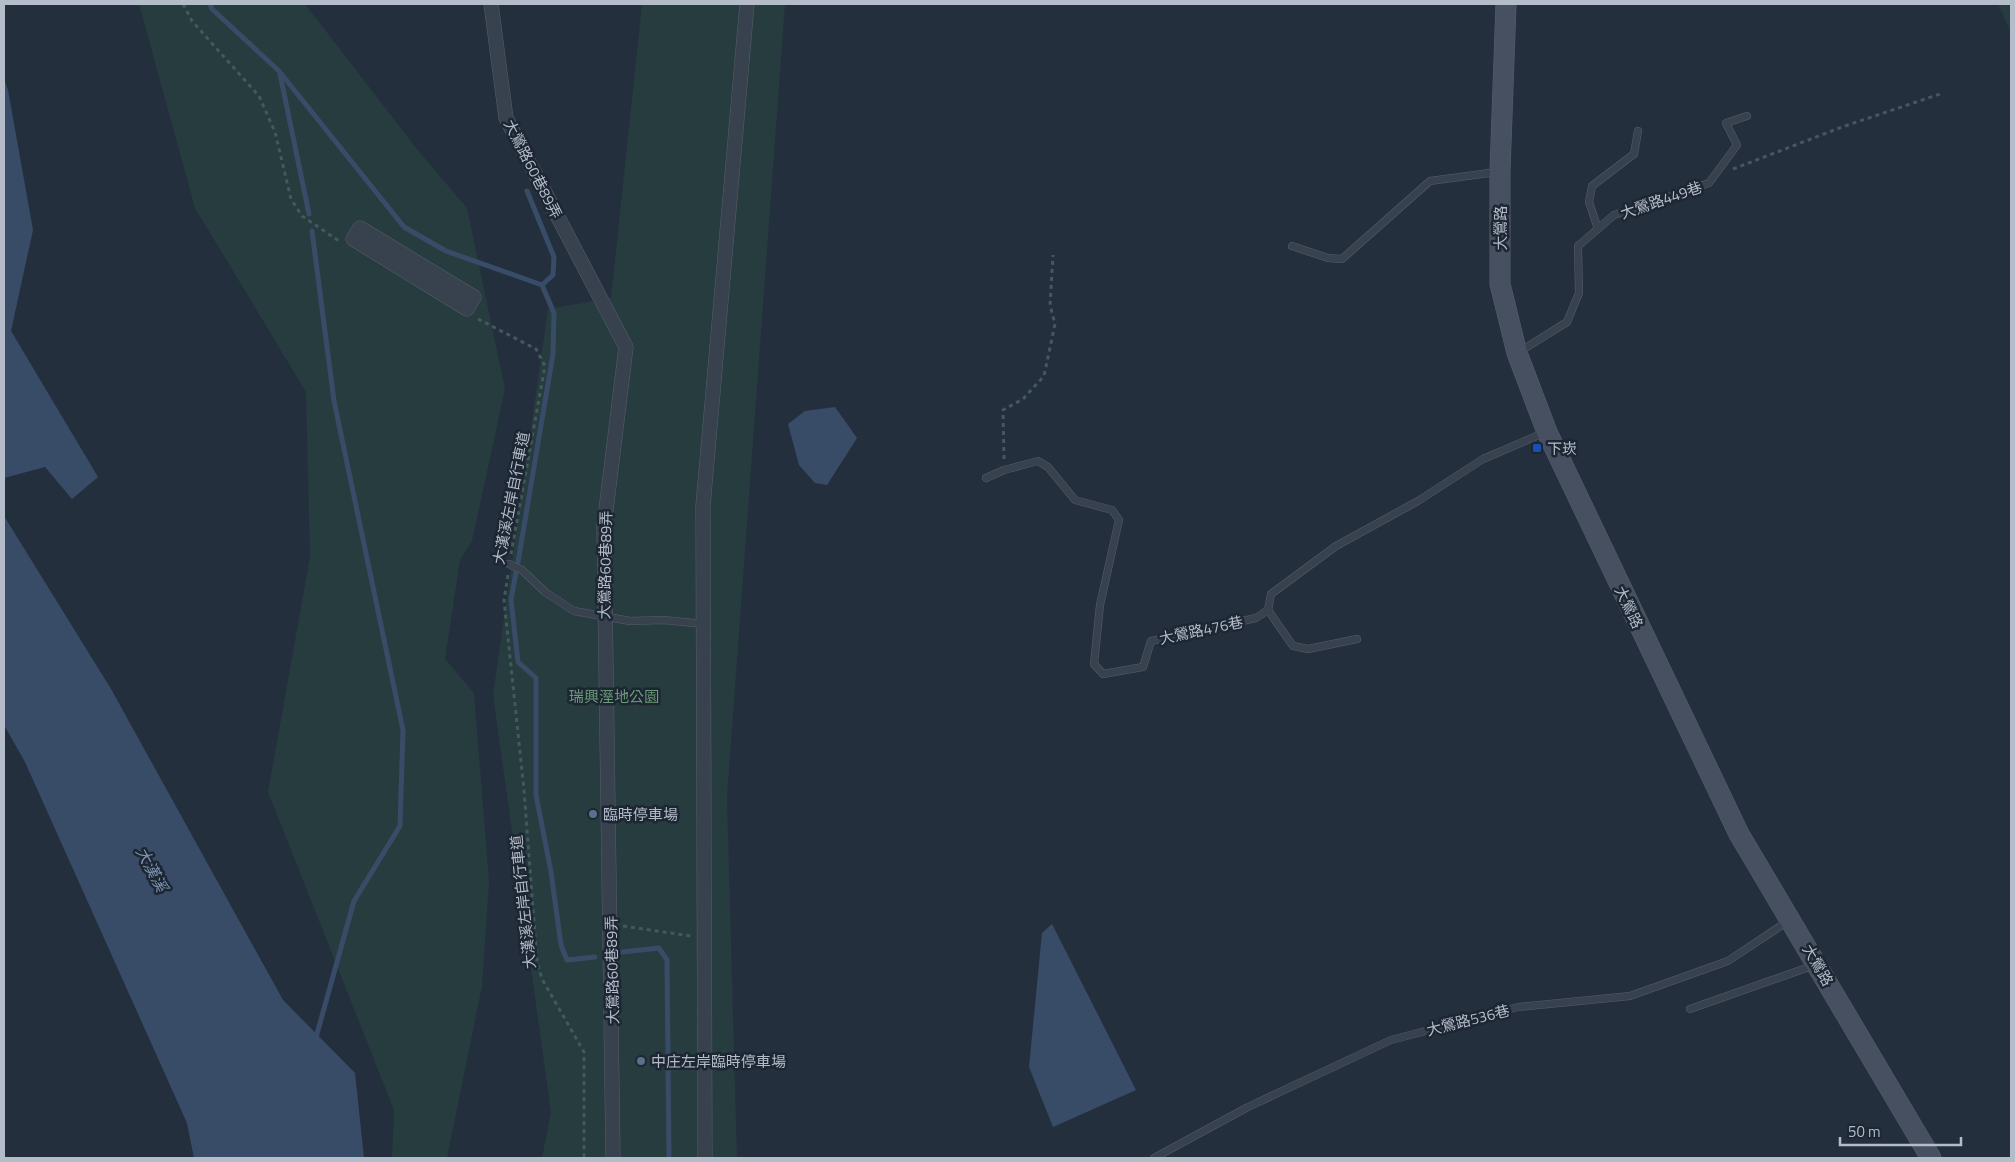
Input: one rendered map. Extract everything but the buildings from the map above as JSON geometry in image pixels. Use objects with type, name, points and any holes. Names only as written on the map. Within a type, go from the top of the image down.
[{"type":"street","name":"大鶯路60巷89弄","points":[[491,4],[506,118],[626,347],[604,526],[613,1158]]},
{"type":"street","points":[[705,1158],[703,506],[747,4]]},
{"type":"street","name":"大鶯路","points":[[1506,4],[1500,171],[1500,284],[1517,353],[1547,432],[1739,834],[1931,1158]]},
{"type":"street","points":[[360,228],[474,297],[467,309],[349,242],[360,228]]},
{"type":"lane","name":"大鶯路449巷","points":[[1517,353],[1567,322],[1580,293],[1578,246],[1614,216],[1709,183],[1736,145],[1726,123],[1747,116]]},
{"type":"lane","points":[[1598,230],[1588,202],[1592,186],[1634,154],[1638,131]]},
{"type":"lane","points":[[1292,246],[1328,258],[1342,259],[1430,181],[1500,171]]},
{"type":"lane","points":[[1357,639],[1308,649],[1293,646],[1268,610],[1271,594],[1336,546],[1418,501],[1483,459],[1547,432]]},
{"type":"lane","name":"大鶯路476巷","points":[[986,478],[1004,470],[1038,461],[1048,466],[1075,500],[1112,510],[1120,520],[1100,605],[1094,664],[1103,674],[1143,666],[1151,641],[1256,618],[1268,610]]},
{"type":"lane","points":[[509,564],[522,570],[545,592],[574,611],[630,621],[662,620],[704,624]]},
{"type":"lane","name":"大鶯路536巷","points":[[1154,1158],[1248,1106],[1391,1040],[1518,1008],[1630,996],[1728,961],[1791,919]]},
{"type":"lane","points":[[1690,1009],[1817,964]]},
{"type":"path","points":[[183,4],[192,21],[259,96],[275,132],[291,199],[302,216],[349,242]]},
{"type":"path","points":[[1709,183],[1731,170],[1842,127],[1943,93]]},
{"type":"path","points":[[1004,470],[1003,410],[1023,399],[1044,376],[1055,324],[1050,305],[1053,256]]},
{"type":"path","name":"大漢溪左岸自行車道","points":[[477,318],[536,348],[545,366],[504,600],[524,790],[537,962],[542,979],[584,1052],[584,1158]]},
{"type":"path","points":[[611,924],[704,938]]},
{"type":"green space","points":[[139,4],[305,4],[420,153],[467,208],[505,389],[472,541],[460,560],[445,659],[474,693],[489,881],[482,986],[447,1158],[392,1158],[394,1110],[268,792],[310,557],[306,392],[195,208]]},
{"type":"green space","name":"瑞興溼地公園","points":[[642,4],[785,4],[727,797],[737,1158],[542,1158],[551,1112],[493,695],[548,309],[611,298]]},
{"type":"green space","points":[[1998,4],[2011,4],[2011,32]]},
{"type":"water","points":[[4,79],[8,90],[33,230],[11,331],[98,477],[72,499],[45,467],[4,478]]},
{"type":"water","points":[[835,407],[857,438],[827,485],[815,483],[799,465],[788,424],[805,411]]},
{"type":"water","name":"大漢溪","points":[[4,516],[111,689],[283,1000],[355,1073],[364,1158],[194,1158],[187,1123],[25,762],[4,725]]},
{"type":"water","points":[[1052,924],[1136,1090],[1053,1127],[1029,1067],[1042,933]]},
{"type":"waterway","points":[[210,4],[212,9],[279,71],[404,227],[446,251],[542,285],[554,313],[553,354],[518,562]]},
{"type":"waterway","points":[[280,74],[309,214]]},
{"type":"waterway","points":[[527,191],[554,257],[553,275],[542,285]]},
{"type":"waterway","points":[[312,231],[334,401],[403,730],[400,826],[354,901],[315,1041]]},
{"type":"waterway","points":[[516,572],[511,600],[518,662],[536,678],[536,795],[551,872],[561,945],[567,960],[595,957]]},
{"type":"waterway","points":[[622,952],[659,948],[667,960],[669,1158]]},
{"type":"place","name":"下崁","points":[[1537,448]]},
{"type":"place","name":"臨時停車場","points":[[593,814]]},
{"type":"place","name":"中庄左岸臨時停車場","points":[[641,1061]]}]
